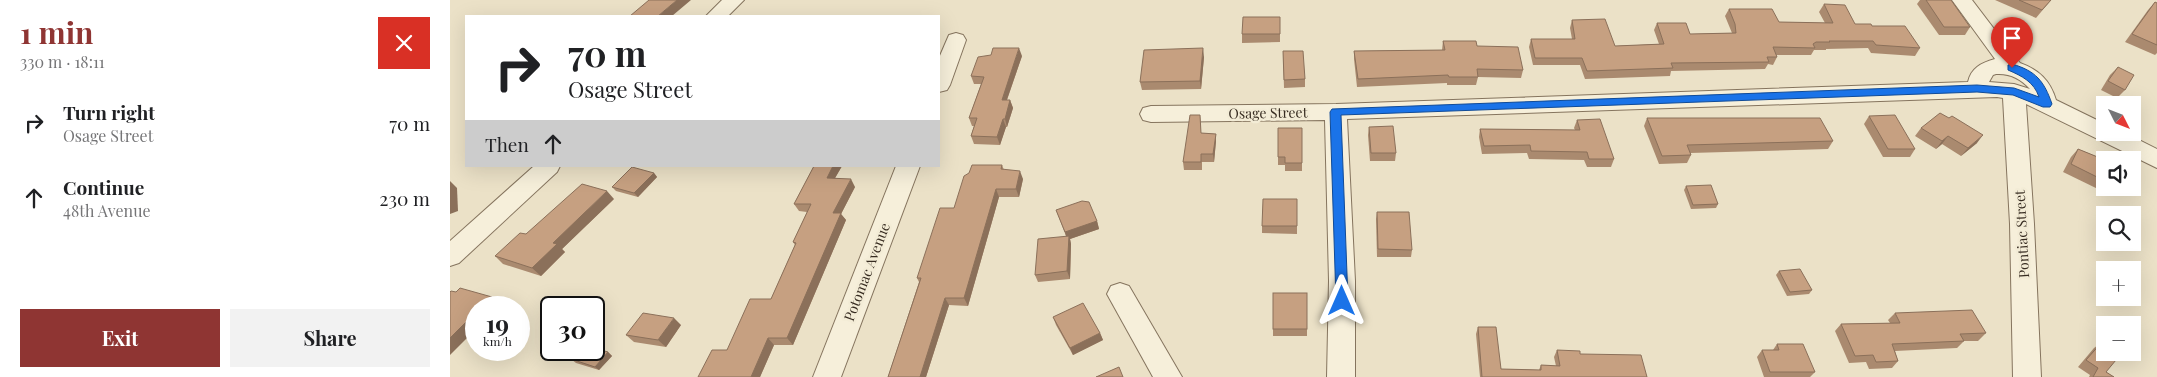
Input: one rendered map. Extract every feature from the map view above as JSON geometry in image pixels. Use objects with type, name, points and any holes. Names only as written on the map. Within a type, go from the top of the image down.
[{"type":"street","points":[[717,15],[734,0]]},
{"type":"street","points":[[1962,0],[2012,68]]},
{"type":"street","points":[[940,82],[956,40]]},
{"type":"street","points":[[1977,88],[1978,79],[1983,71],[1993,67],[2012,68],[2028,75],[2041,87],[2046,104]]},
{"type":"street","name":"Osage Street","points":[[1151,114],[1336,112],[1977,88],[2014,92],[2046,104],[2156,156]]},
{"type":"street","name":"Pontiac Street","points":[[2014,92],[2022,224],[2027,377]]},
{"type":"street","points":[[1336,112],[1342,282],[1341,377]]},
{"type":"street","points":[[450,256],[548,167]]},
{"type":"street","name":"Potomac Avenue","points":[[826,377],[908,167]]},
{"type":"street","points":[[1120,294],[1168,377]]},
{"type":"building","points":[[649,0],[677,0],[659,15],[631,15]]},
{"type":"building","points":[[1926,0],[1951,0],[1970,27],[1944,27]]},
{"type":"building","points":[[2019,0],[2051,0],[2042,10]]},
{"type":"building","points":[[2155,2],[2157,3],[2157,45],[2132,34]]},
{"type":"building","points":[[1824,4],[1845,5],[1855,24],[1905,26],[1920,48],[1876,45],[1873,41],[1829,41],[1816,42],[1813,44],[1815,48],[1773,47],[1777,57],[1767,57],[1769,62],[1671,63],[1673,68],[1587,71],[1582,58],[1535,58],[1531,39],[1575,39],[1572,20],[1605,19],[1615,46],[1664,44],[1657,23],[1686,23],[1690,34],[1736,33],[1735,24],[1729,9],[1772,9],[1779,22],[1833,23]]},
{"type":"building","points":[[1243,17],[1280,17],[1280,34],[1242,34]]},
{"type":"building","points":[[1443,41],[1476,41],[1477,46],[1518,47],[1523,70],[1477,69],[1478,77],[1449,77],[1448,75],[1358,79],[1354,51],[1445,50]]},
{"type":"building","points":[[993,48],[1019,48],[1002,100],[1010,100],[1005,119],[1003,119],[997,137],[971,136],[977,118],[969,118],[984,77],[971,76],[978,57],[991,55]]},
{"type":"building","points":[[1203,48],[1200,81],[1140,82],[1144,50]]},
{"type":"building","points":[[1283,51],[1303,51],[1305,79],[1284,80]]},
{"type":"building","points":[[2118,67],[2134,75],[2125,90],[2108,81]]},
{"type":"building","points":[[1940,113],[1949,118],[1952,116],[1983,135],[1968,148],[1948,136],[1942,141],[1921,128]]},
{"type":"building","points":[[1190,115],[1200,115],[1201,133],[1216,134],[1213,154],[1201,154],[1201,162],[1183,162]]},
{"type":"building","points":[[1895,115],[1915,149],[1888,149],[1869,116]]},
{"type":"building","points":[[1647,118],[1820,118],[1833,141],[1687,145],[1691,155],[1662,156]]},
{"type":"building","points":[[1600,119],[1614,159],[1589,159],[1587,152],[1531,151],[1530,145],[1484,146],[1480,129],[1580,130],[1577,120]]},
{"type":"building","points":[[1393,126],[1396,153],[1371,153],[1369,127]]},
{"type":"building","points":[[1278,128],[1302,128],[1302,163],[1285,163],[1285,157],[1278,157]]},
{"type":"building","points":[[2078,149],[2096,156],[2096,176],[2071,164]]},
{"type":"building","points":[[972,165],[1002,165],[1001,169],[1020,171],[1016,189],[996,189],[964,298],[945,298],[920,377],[888,377],[921,278],[917,278],[940,208],[954,208],[964,176],[969,173]]},
{"type":"building","points":[[632,167],[654,173],[634,193],[612,187]]},
{"type":"building","points":[[813,167],[832,167],[827,178],[851,179],[833,213],[841,213],[787,338],[768,338],[751,377],[698,377],[712,350],[727,350],[750,299],[771,299],[796,243],[793,242],[811,204],[794,204]]},
{"type":"building","points":[[582,184],[607,191],[553,243],[557,244],[532,268],[495,256],[520,233],[526,234]]},
{"type":"building","points":[[1711,185],[1718,204],[1693,205],[1686,186]]},
{"type":"building","points":[[1263,199],[1297,199],[1297,226],[1262,226]]},
{"type":"building","points":[[1082,201],[1089,202],[1097,221],[1065,232],[1056,210]]},
{"type":"building","points":[[1377,212],[1409,212],[1412,250],[1378,249]]},
{"type":"building","points":[[1069,236],[1067,271],[1035,275],[1038,239]]},
{"type":"building","points":[[1800,269],[1812,290],[1790,292],[1779,271]]},
{"type":"building","points":[[460,288],[488,296],[465,296],[465,323],[450,338],[450,292],[456,292]]},
{"type":"building","points":[[1273,293],[1307,293],[1307,329],[1273,329]]},
{"type":"building","points":[[1083,303],[1100,333],[1070,348],[1053,317]]},
{"type":"building","points":[[1972,310],[1986,333],[1960,334],[1964,341],[1892,344],[1898,361],[1876,362],[1873,355],[1855,356],[1841,324],[1900,323],[1895,313]]},
{"type":"building","points":[[643,313],[674,318],[658,340],[626,335]]},
{"type":"building","points":[[1478,327],[1496,327],[1501,369],[1541,370],[1541,365],[1560,366],[1557,350],[1580,351],[1580,354],[1641,355],[1647,377],[1482,377]]},
{"type":"building","points":[[1777,344],[1803,344],[1815,372],[1770,372],[1762,350],[1779,350]]},
{"type":"building","points":[[2096,349],[2096,361],[2115,361],[2106,372],[2114,377],[2093,377],[2098,368],[2086,360]]},
{"type":"building","points":[[577,361],[600,361],[595,367]]},
{"type":"building","points":[[1119,367],[1123,377],[1096,377]]},
{"type":"route","points":[[1342,301],[1336,112],[1977,88],[2014,92],[2046,104],[2041,87],[2028,75],[2012,68]]}]
